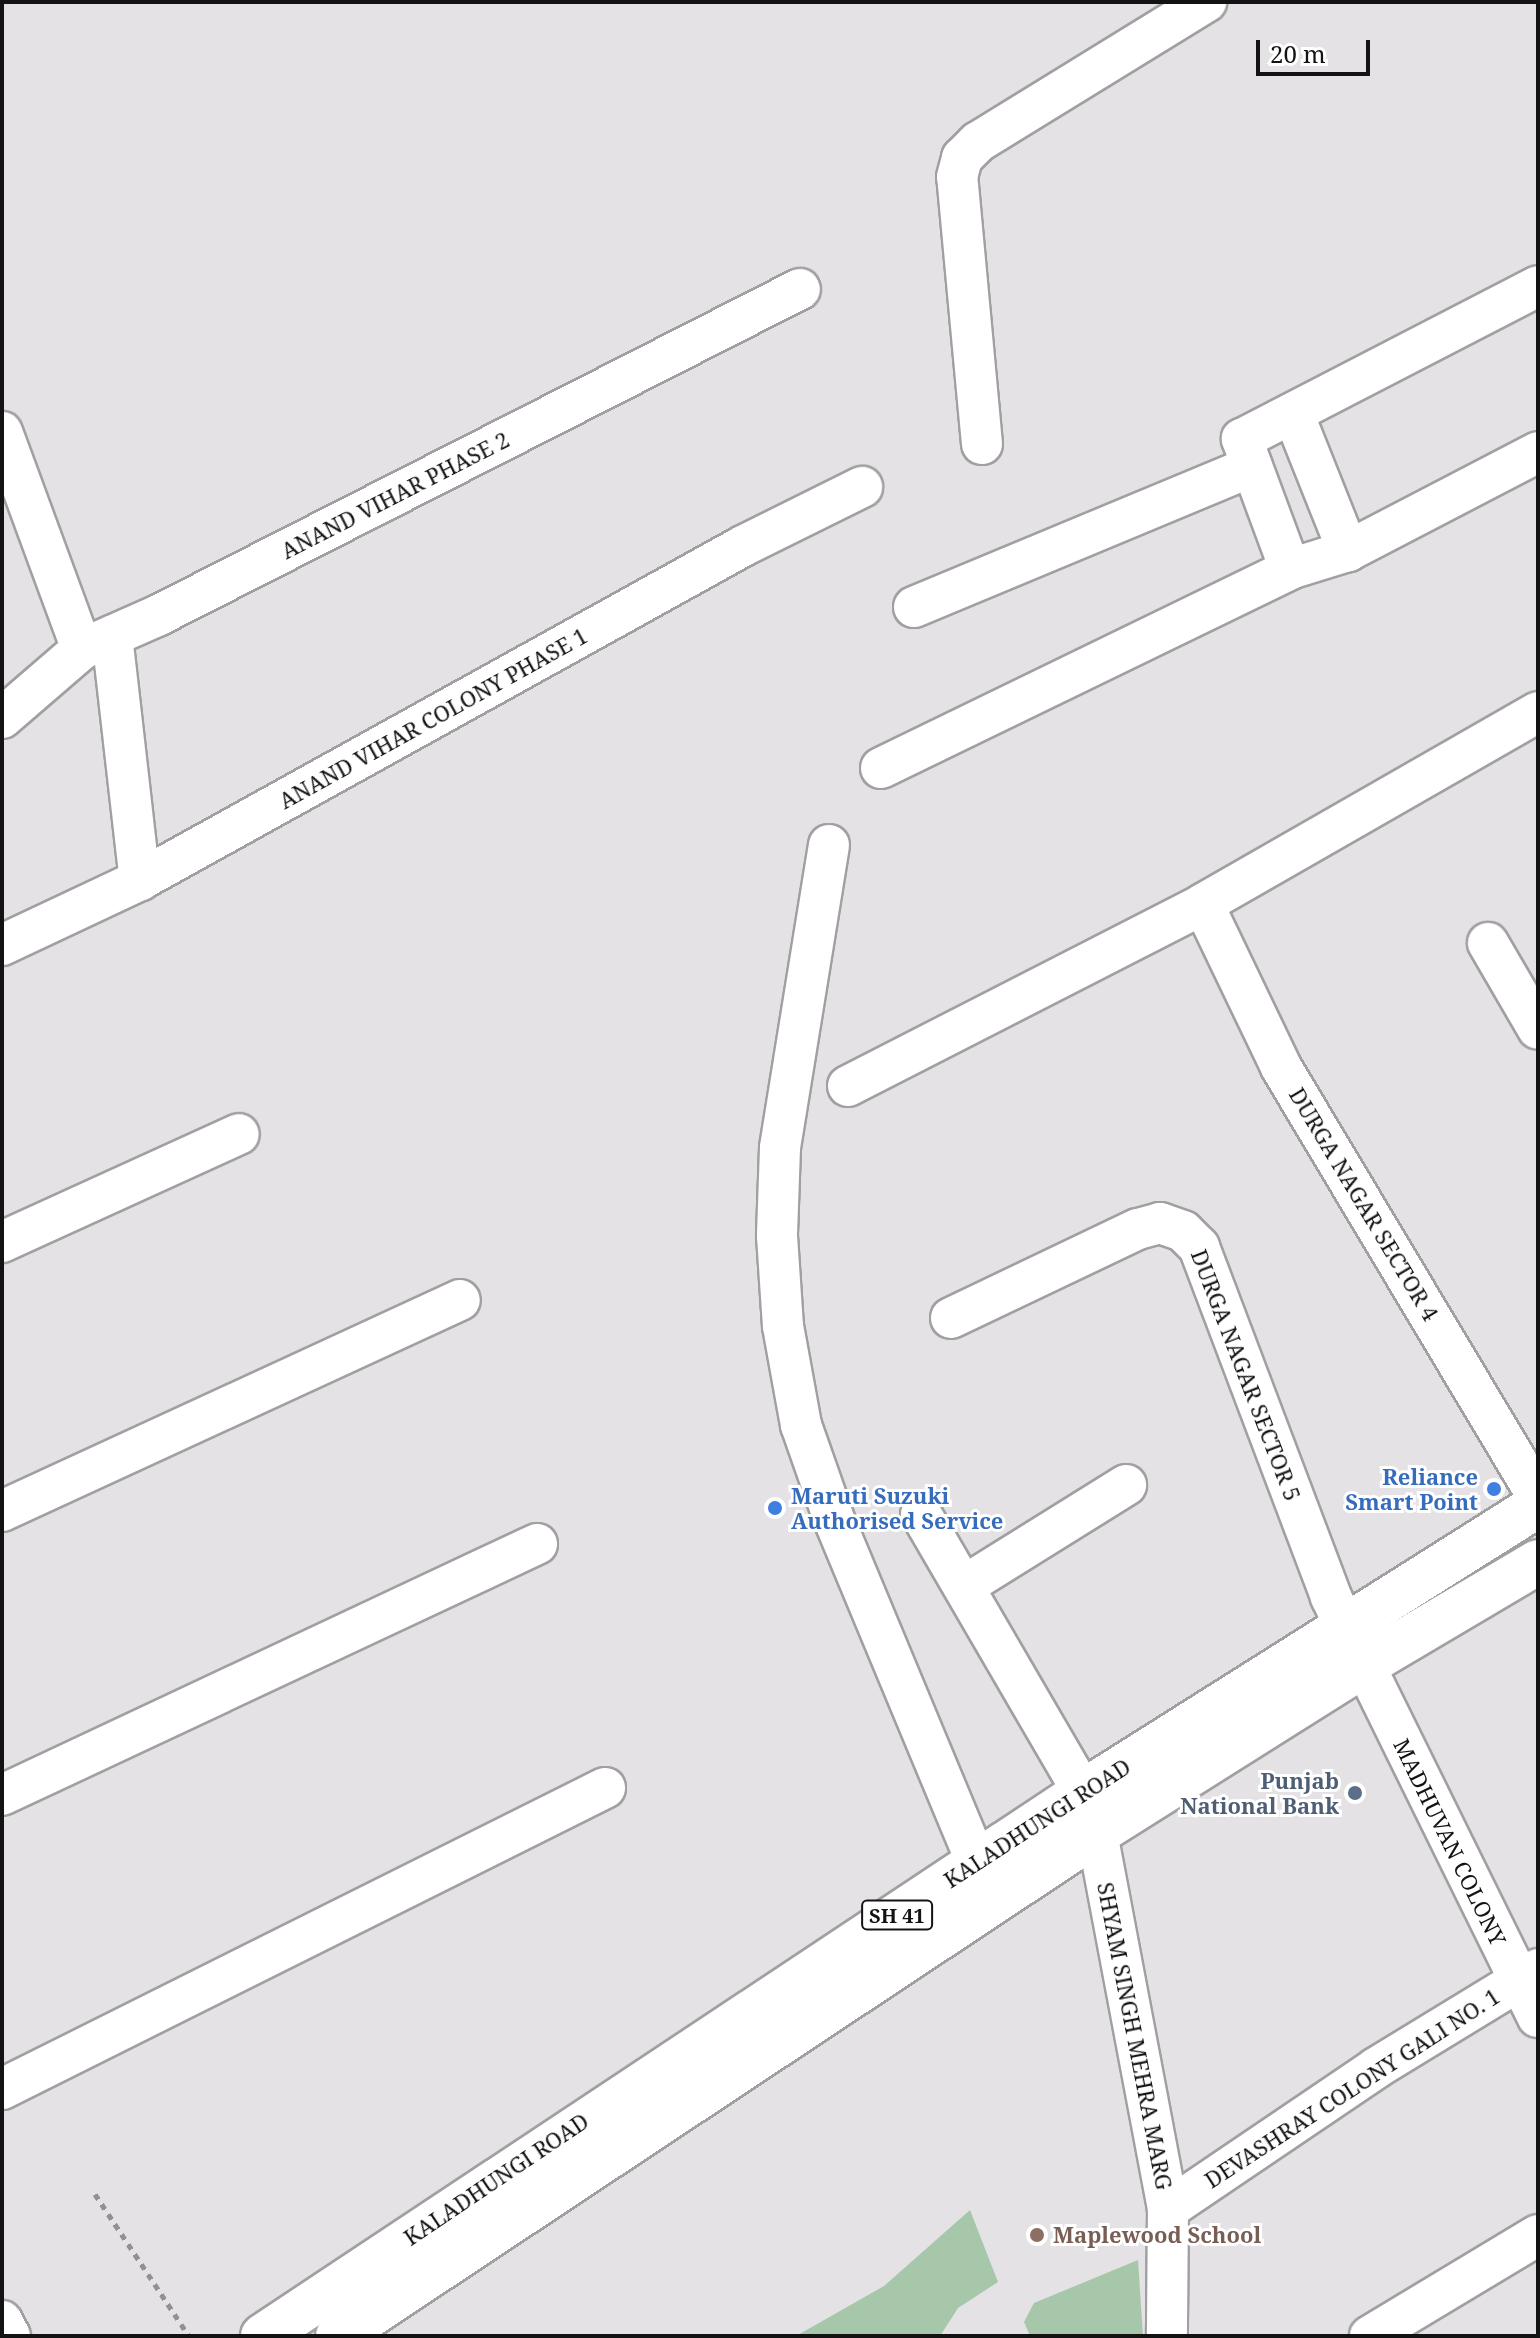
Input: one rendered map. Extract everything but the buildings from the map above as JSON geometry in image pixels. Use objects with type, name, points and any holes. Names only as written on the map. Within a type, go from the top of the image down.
[{"type":"main road","name":"KALADHUNGI ROAD","points":[[263,2336],[976,1861],[1538,1505]]},
{"type":"main road","name":"KALADHUNGI ROAD","points":[[344,2334],[1097,1833],[1364,1665],[1538,1562]]},
{"type":"main road","points":[[701,2043],[723,2080]]},
{"type":"street","points":[[982,444],[957,177],[962,158],[978,142],[1206,2]]},
{"type":"street","points":[[1290,569],[1242,439],[1538,286]]},
{"type":"street","name":"ANAND VIHAR PHASE 2","points":[[2,718],[97,642],[800,289]]},
{"type":"street","points":[[1293,413],[1348,551]]},
{"type":"street","points":[[2,432],[97,642],[140,880]]},
{"type":"street","points":[[881,768],[1290,569],[1348,551],[1538,452]]},
{"type":"street","points":[[914,607],[1252,466]]},
{"type":"street","name":"ANAND VIHAR COLONY PHASE 1","points":[[2,945],[140,880],[743,546],[862,487]]},
{"type":"street","points":[[848,1086],[1203,904],[1538,712]]},
{"type":"street","points":[[829,845],[780,1148],[777,1236],[783,1326],[801,1425],[835,1522],[976,1861]]},
{"type":"street","name":"DURGA NAGAR SECTOR 4","points":[[1203,904],[1281,1067],[1538,1497]]},
{"type":"street","points":[[1488,943],[1538,1029]]},
{"type":"street","points":[[2,1242],[239,1134]]},
{"type":"street","name":"DURGA NAGAR SECTOR 5","points":[[951,1318],[1138,1229],[1160,1223],[1183,1231],[1199,1247],[1344,1626],[1364,1665]]},
{"type":"street","points":[[2,1511],[460,1300]]},
{"type":"street","points":[[964,1586],[1126,1485]]},
{"type":"street","name":"SHYAM SINGH MEHRA MARG","points":[[921,1514],[1083,1792],[1097,1833],[1168,2209],[1167,2336]]},
{"type":"street","points":[[2,1795],[537,1544]]},
{"type":"street","name":"MADHUVAN COLONY","points":[[1364,1665],[1528,1975],[1538,2017]]},
{"type":"street","points":[[2,2089],[605,1788]]},
{"type":"street","name":"DEVASHRAY COLONY GALI NO. 1","points":[[1168,2209],[1376,2068],[1528,1975]]},
{"type":"street","points":[[1370,2336],[1538,2235]]},
{"type":"street","points":[[2,2321],[10,2336]]},
{"type":"path","points":[[95,2194],[189,2336]]},
{"type":"green space","points":[[970,2210],[998,2282],[958,2308],[940,2336],[796,2336],[884,2286]]},
{"type":"green space","points":[[1138,2260],[1143,2336],[1030,2336],[1024,2322],[1034,2303]]},
{"type":"place","name":"Reliance Smart Point","points":[[1494,1489]]},
{"type":"place","name":"Maruti Suzuki Authorised Service","points":[[775,1508]]},
{"type":"place","name":"Punjab National Bank","points":[[1355,1793]]},
{"type":"place","name":"Maplewood School","points":[[1037,2235]]}]
